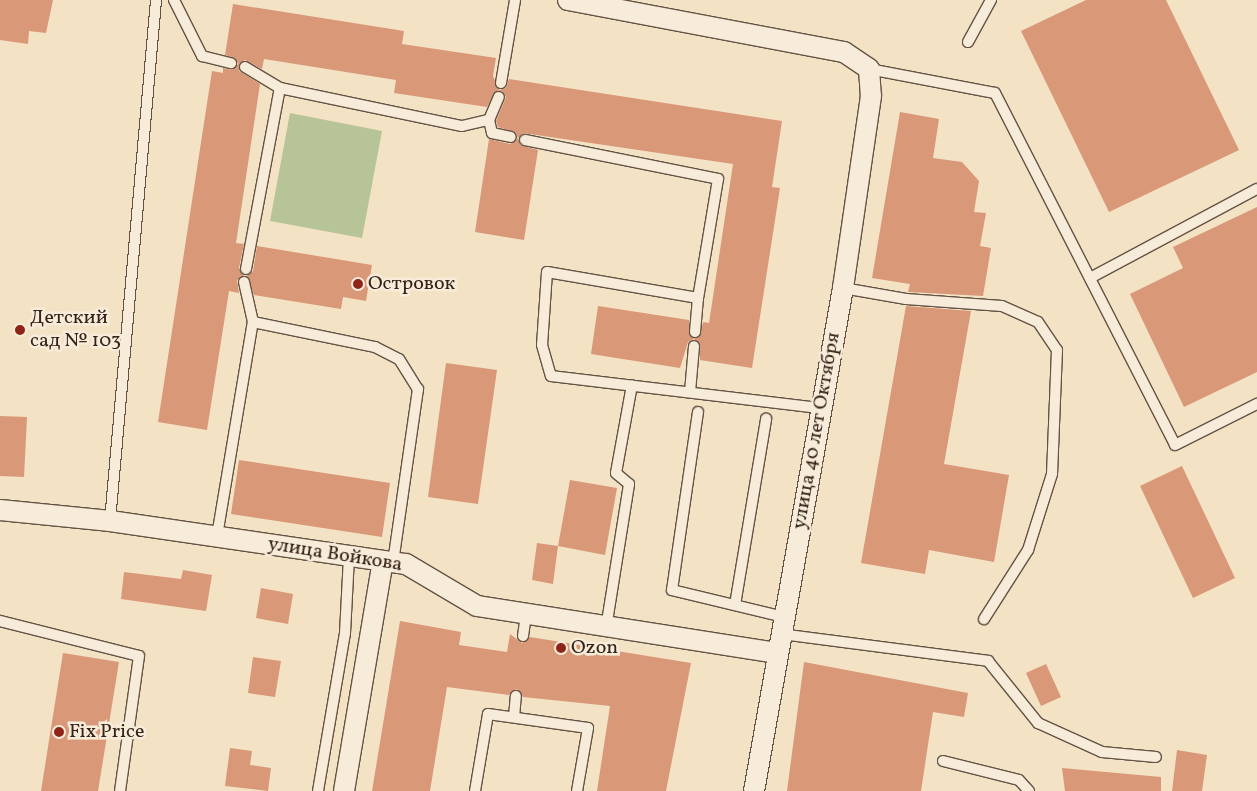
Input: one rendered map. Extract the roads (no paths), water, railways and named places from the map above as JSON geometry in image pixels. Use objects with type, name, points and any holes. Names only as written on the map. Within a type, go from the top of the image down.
[{"type":"street","points":[[568,0],[609,4],[844,52],[868,69]]},
{"type":"street","name":"улица 40 лет Октября","points":[[754,791],[843,288],[871,96],[868,69]]},
{"type":"street","name":"улица Войкова","points":[[0,510],[110,521],[406,564],[477,606],[777,654]]},
{"type":"street","points":[[344,791],[388,562]]},
{"type":"lane","points":[[110,521],[156,0]]},
{"type":"lane","points":[[174,0],[202,56],[231,63]]},
{"type":"lane","points":[[501,83],[515,0]]},
{"type":"lane","points":[[968,42],[991,0]]},
{"type":"lane","points":[[245,66],[280,88],[462,126],[489,120]]},
{"type":"lane","points":[[868,69],[996,93],[1175,446],[1257,404]]},
{"type":"lane","points":[[246,269],[280,88]]},
{"type":"lane","points":[[499,97],[489,120],[492,134],[511,137]]},
{"type":"lane","points":[[525,140],[718,179],[698,298],[695,332]]},
{"type":"lane","points":[[1090,278],[1257,189]]},
{"type":"lane","points":[[698,298],[547,272],[542,345],[551,376],[821,408]]},
{"type":"lane","points":[[218,536],[253,322],[244,282]]},
{"type":"lane","points":[[843,288],[906,299],[1002,306],[1038,322],[1056,350],[1052,474],[1028,550],[984,619]]},
{"type":"lane","points":[[253,322],[375,347],[399,359],[418,389],[388,562]]},
{"type":"lane","points":[[690,392],[694,346]]},
{"type":"lane","points":[[606,628],[629,484],[616,473],[632,385]]},
{"type":"lane","points":[[698,412],[672,590],[735,605],[782,625],[988,661],[1038,722],[1102,752],[1156,757]]},
{"type":"lane","points":[[735,605],[766,419]]},
{"type":"lane","points":[[318,791],[345,633],[349,556]]},
{"type":"lane","points":[[523,636],[526,614]]},
{"type":"lane","points":[[0,622],[139,656],[120,791]]},
{"type":"lane","points":[[514,717],[516,696]]},
{"type":"lane","points":[[475,791],[488,714],[588,728],[577,791]]},
{"type":"lane","points":[[943,762],[1019,780],[1028,791]]},
{"type":"place","name":"Островок","points":[[358,284]]},
{"type":"place","name":"Детский сад № 103","points":[[20,330]]},
{"type":"place","name":"Ozon","points":[[561,648]]},
{"type":"place","name":"Fix Price","points":[[59,732]]}]
